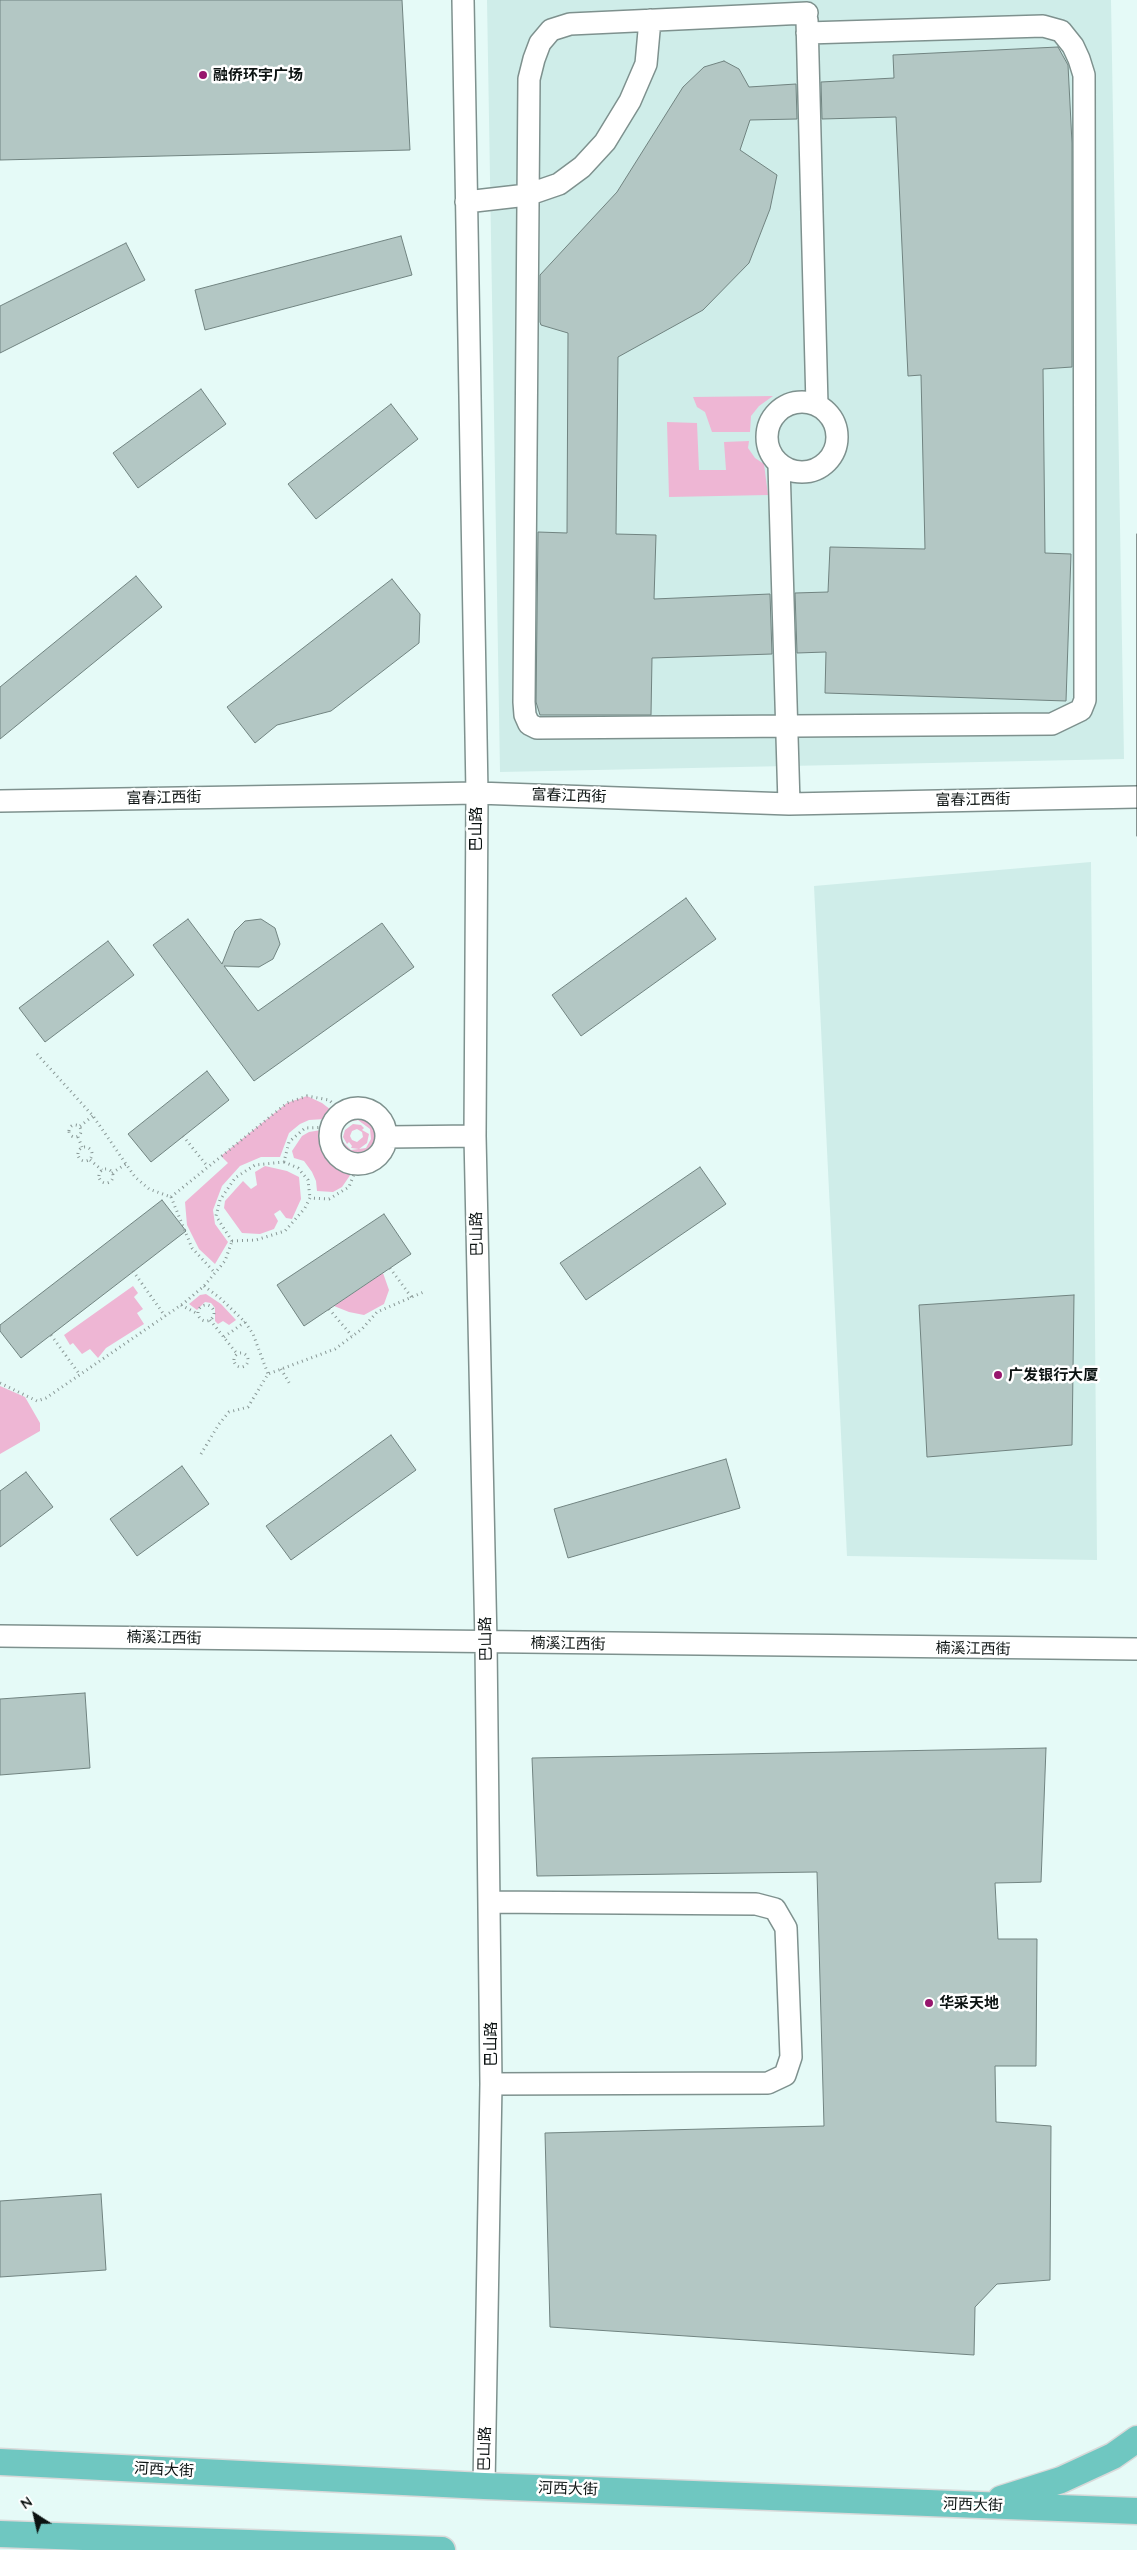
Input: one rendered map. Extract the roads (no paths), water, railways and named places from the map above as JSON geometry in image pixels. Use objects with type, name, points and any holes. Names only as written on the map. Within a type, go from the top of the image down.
[{"type":"main road","points":[[985,2505],[1061,2480],[1113,2456],[1137,2439]]},
{"type":"main road","name":"河西大街","points":[[0,2462],[484,2486],[1137,2511]]},
{"type":"main road","points":[[0,2534],[442,2550]]},
{"type":"street","name":"巴山路","points":[[463,0],[477,792],[475,1136],[490,1902],[491,2084],[484,2486]]},
{"type":"street","points":[[807,15],[817,405]]},
{"type":"street","points":[[807,15],[1043,26],[1061,30],[1073,46],[1084,75],[1085,700],[1081,710],[1052,724],[537,728],[529,724],[525,715],[524,702],[529,79],[540,43],[552,30],[570,24],[650,20],[807,15]]},
{"type":"street","points":[[466,202],[528,195],[559,184],[582,167],[605,142],[630,101],[646,64],[650,20]]},
{"type":"street","points":[[794,402],[817,405],[826,411],[834,421],[837,433],[837,445],[832,456],[824,465],[813,471],[801,473],[789,471],[779,465],[772,457],[766,435],[768,424],[774,414],[794,402]]},
{"type":"street","points":[[779,465],[789,804]]},
{"type":"street","name":"富春江西街","points":[[0,801],[477,792],[789,804],[1137,797]]},
{"type":"street","points":[[359,1107],[376,1113],[386,1128],[387,1137],[380,1155],[372,1161],[358,1164],[344,1161],[336,1155],[329,1137],[336,1120],[359,1107]]},
{"type":"street","points":[[387,1137],[475,1136]]},
{"type":"street","name":"楠溪江西街","points":[[0,1636],[1137,1649]]},
{"type":"street","points":[[490,1902],[756,1904],[775,1909],[786,1928],[791,2057],[785,2075],[768,2083],[491,2084]]},
{"type":"tram line","points":[[1137,534],[1137,836]]},
{"type":"place","name":"融侨环宇广场","points":[[203,75]]},
{"type":"place","name":"广发银行大厦","points":[[998,1375]]},
{"type":"place","name":"华采天地","points":[[929,2003]]}]
